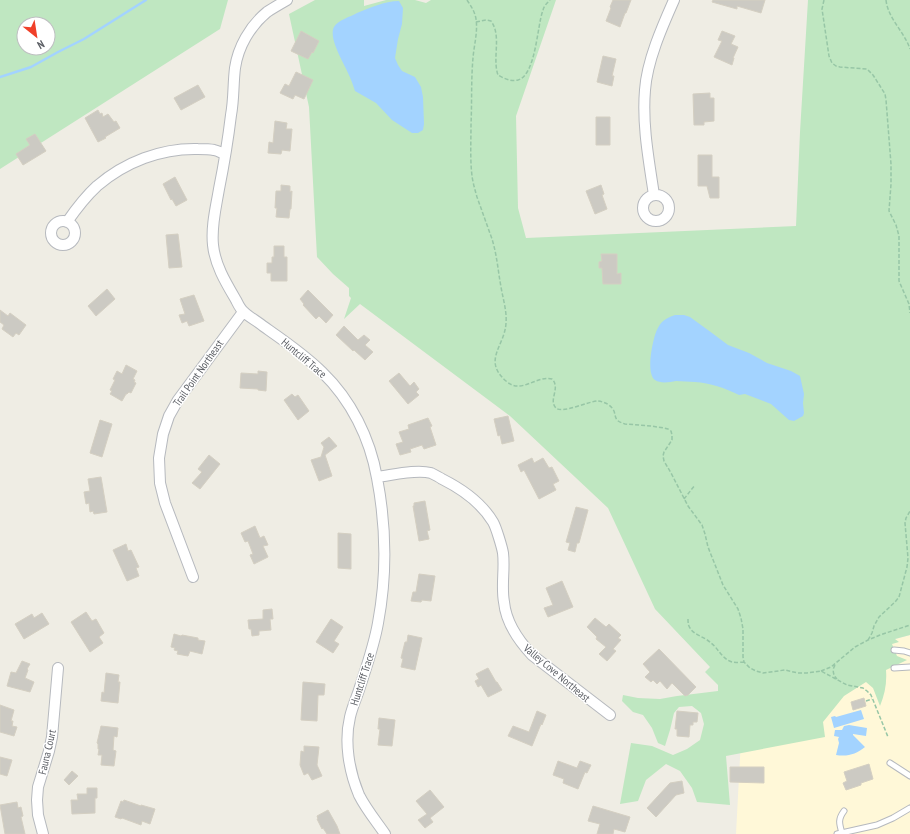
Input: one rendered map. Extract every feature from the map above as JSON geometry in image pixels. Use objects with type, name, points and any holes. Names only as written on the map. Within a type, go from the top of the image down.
[{"type":"street","name":"Huntcliff Trace","points":[[287,0],[267,12],[256,23],[247,35],[235,66],[232,111],[213,224],[213,245],[216,261],[242,312],[309,359],[324,373],[351,408],[362,429],[371,452],[382,508],[384,537],[382,594],[372,648],[350,715],[348,747],[351,772],[360,795],[369,813],[385,834]]},
{"type":"street","points":[[654,195],[645,128],[645,90],[653,51],[674,0]]},
{"type":"street","points":[[67,222],[96,187],[114,173],[137,160],[159,153],[185,149],[213,149],[225,154]]},
{"type":"street","name":"Trail Point Northeast","points":[[193,577],[165,503],[160,483],[159,458],[163,434],[169,416],[178,400],[242,312]]},
{"type":"street","name":"Valley Cove Northeast","points":[[377,477],[412,472],[431,473],[456,486],[476,501],[494,522],[503,552],[504,602],[507,618],[522,644],[532,655],[610,715]]},
{"type":"street","name":"Fauna Court","points":[[43,834],[38,815],[38,787],[52,737],[58,668]]},
{"type":"lane","points":[[894,650],[910,653]]},
{"type":"lane","points":[[894,668],[910,667]]},
{"type":"lane","points":[[890,763],[910,776]]},
{"type":"lane","points":[[844,811],[840,816],[840,833],[877,824],[894,818],[910,808]]},
{"type":"path","points":[[467,0],[476,18],[471,104],[472,176],[493,241],[505,310],[506,323],[496,354],[496,368],[504,380],[509,384],[516,386],[524,386],[544,379],[552,379],[556,385],[554,397],[554,405],[556,409],[564,410],[592,402],[603,402],[612,408],[617,419],[621,423],[668,429],[671,432],[672,440],[664,452],[664,461],[672,473],[684,499],[702,525],[708,547],[723,585],[738,609],[743,629],[744,662],[756,672],[763,673],[785,670],[798,673],[821,671],[838,662]]},
{"type":"path","points":[[476,22],[486,20],[490,21],[494,25],[496,36],[495,68],[498,75],[512,81],[518,80],[525,76],[530,67],[543,8],[550,0]]},
{"type":"path","points":[[824,0],[822,9],[829,56],[832,63],[840,67],[867,69],[873,75],[884,94],[891,164],[891,184],[888,211],[896,226],[899,236],[899,281],[909,304],[910,313]]},
{"type":"path","points":[[886,0],[887,8],[891,17],[907,41],[910,49]]},
{"type":"path","points":[[684,499],[695,485]]},
{"type":"path","points":[[868,640],[879,617],[899,597],[907,566],[906,518],[910,510]]},
{"type":"path","points":[[688,619],[690,628],[694,633],[708,640],[725,658],[732,662],[744,662]]},
{"type":"path","points":[[839,681],[833,673],[834,666],[855,647],[880,635],[910,625]]},
{"type":"path","points":[[821,671],[847,685],[863,688],[867,691],[871,695],[888,736]]},
{"type":"path","points":[[866,701],[872,699]]},
{"type":"shaded area","points":[[910,635],[910,834],[736,834],[743,701],[864,648]]},
{"type":"green space","points":[[0,0],[228,0],[220,29],[0,169]]},
{"type":"green space","points":[[315,0],[364,0],[364,6],[386,0],[415,0],[426,3],[431,0],[556,0],[516,116],[518,208],[526,238],[796,226],[808,0],[910,0],[910,635],[895,639],[899,642],[892,644],[897,656],[907,660],[886,670],[885,688],[880,706],[873,688],[866,682],[844,696],[823,722],[825,737],[726,756],[730,805],[697,802],[692,788],[680,771],[666,764],[646,780],[638,801],[620,804],[631,743],[652,746],[673,755],[687,749],[700,740],[704,724],[701,713],[692,706],[679,707],[674,713],[665,746],[658,743],[652,728],[643,715],[633,712],[622,701],[623,695],[638,698],[660,699],[718,691],[718,685],[705,672],[710,667],[655,609],[608,508],[510,416],[360,304],[344,319],[351,298],[349,296],[349,288],[317,257],[309,107],[289,14]]},
{"type":"water","points":[[399,1],[403,8],[402,24],[395,58],[402,71],[415,77],[421,87],[424,124],[423,130],[418,133],[412,133],[392,120],[376,103],[355,91],[337,50],[333,37],[334,27],[341,21],[377,5]]},
{"type":"water","points":[[675,315],[690,317],[728,345],[800,376],[804,394],[803,416],[794,421],[789,420],[771,404],[745,394],[739,395],[712,385],[681,381],[663,382],[655,380],[652,376],[650,365],[655,335],[662,322]]},
{"type":"water","points":[[861,710],[864,719],[834,728],[831,717]]},
{"type":"water","points":[[849,725],[867,728],[866,736],[853,734],[865,747],[852,754],[844,756],[836,755],[839,737],[834,736],[835,730],[842,730],[844,726]]},
{"type":"building","points":[[613,0],[631,0],[620,27],[606,21]]},
{"type":"building","points":[[713,0],[765,0],[761,13],[737,6],[737,9],[712,2]]},
{"type":"building","points":[[301,31],[319,41],[308,59],[291,51]]},
{"type":"building","points":[[722,31],[735,36],[731,44],[738,47],[733,58],[732,65],[714,57],[722,41],[718,40]]},
{"type":"building","points":[[603,56],[616,59],[612,76],[614,76],[612,86],[597,82]]},
{"type":"building","points":[[296,72],[313,80],[304,99],[295,95],[293,99],[280,93],[285,84],[289,86]]},
{"type":"building","points":[[198,85],[205,97],[181,110],[174,98]]},
{"type":"building","points":[[710,93],[710,98],[714,98],[714,121],[704,122],[704,125],[694,125],[693,94]]},
{"type":"building","points":[[98,110],[100,114],[102,113],[103,117],[108,114],[114,122],[116,121],[120,128],[98,142],[85,118]]},
{"type":"building","points":[[596,117],[610,117],[610,145],[596,145]]},
{"type":"building","points":[[275,121],[287,123],[286,129],[292,129],[290,151],[282,150],[281,154],[268,153],[269,142],[273,143]]},
{"type":"building","points":[[35,134],[46,151],[23,165],[16,154],[30,145],[26,139]]},
{"type":"building","points":[[698,155],[712,155],[712,177],[719,177],[719,198],[710,198],[707,186],[698,186]]},
{"type":"building","points":[[175,177],[187,200],[176,206],[172,199],[171,200],[163,184]]},
{"type":"building","points":[[281,185],[290,186],[290,192],[292,191],[289,218],[276,217],[276,191],[281,191]]},
{"type":"building","points":[[601,185],[604,194],[602,195],[607,209],[595,214],[586,191]]},
{"type":"building","points":[[178,234],[182,267],[169,268],[166,235]]},
{"type":"building","points":[[274,246],[284,246],[284,257],[287,257],[287,281],[271,281],[271,273],[267,273],[267,263],[272,263],[272,257],[274,257]]},
{"type":"building","points":[[601,254],[617,254],[617,274],[621,273],[621,284],[603,284],[602,268],[599,268],[599,262],[602,261]]},
{"type":"building","points":[[107,289],[115,299],[96,316],[88,306]]},
{"type":"building","points":[[308,290],[333,315],[326,323],[319,316],[316,319],[303,305],[304,304],[300,299]]},
{"type":"building","points":[[194,295],[204,321],[189,326],[187,321],[182,323],[179,315],[185,314],[180,299]]},
{"type":"building","points":[[0,310],[8,316],[10,313],[26,325],[19,335],[16,333],[13,337],[2,329],[4,325],[0,322]]},
{"type":"building","points":[[344,326],[358,340],[364,335],[370,340],[365,345],[373,352],[365,360],[336,335]]},
{"type":"building","points":[[126,365],[137,371],[133,379],[136,383],[131,393],[129,392],[126,394],[122,401],[110,394],[112,391],[110,390],[115,380],[113,379],[117,371],[122,374]]},
{"type":"building","points":[[258,371],[267,372],[266,391],[240,388],[241,373],[258,374]]},
{"type":"building","points":[[399,373],[410,386],[414,382],[419,389],[416,392],[419,395],[408,404],[389,381]]},
{"type":"building","points":[[292,394],[295,397],[298,395],[309,411],[298,420],[284,400]]},
{"type":"building","points":[[508,416],[514,441],[502,444],[500,435],[498,436],[494,419]]},
{"type":"building","points":[[428,418],[432,426],[430,427],[436,445],[424,449],[422,445],[410,449],[411,452],[400,455],[396,444],[403,442],[399,432],[409,429],[408,425]]},
{"type":"building","points":[[100,420],[112,424],[102,457],[90,453]]},
{"type":"building","points":[[329,437],[337,446],[325,455],[332,476],[319,481],[311,460],[321,457],[324,447],[321,443]]},
{"type":"building","points":[[209,455],[220,464],[200,489],[192,483],[202,472],[198,469]]},
{"type":"building","points":[[532,458],[534,463],[543,458],[549,468],[552,467],[559,481],[553,484],[556,490],[539,499],[524,470],[521,472],[518,465]]},
{"type":"building","points":[[101,477],[107,512],[94,514],[93,511],[90,512],[89,503],[86,504],[84,492],[90,491],[88,479]]},
{"type":"building","points":[[425,501],[430,530],[427,531],[429,539],[419,541],[413,506],[414,503]]},
{"type":"building","points":[[576,507],[588,510],[575,552],[568,550],[570,543],[566,542]]},
{"type":"building","points":[[255,526],[260,538],[264,536],[268,545],[263,546],[268,557],[254,564],[250,555],[253,554],[248,541],[245,542],[241,533]]},
{"type":"building","points":[[338,533],[351,534],[351,569],[338,568]]},
{"type":"building","points":[[126,544],[128,551],[131,550],[139,567],[136,568],[139,576],[127,581],[113,550]]},
{"type":"building","points":[[419,574],[435,576],[431,601],[411,601],[413,592],[416,592]]},
{"type":"building","points":[[562,581],[573,607],[548,617],[544,608],[553,605],[546,588]]},
{"type":"building","points":[[272,609],[273,619],[270,619],[271,630],[259,631],[259,635],[252,636],[251,629],[249,629],[248,620],[263,619],[263,610]]},
{"type":"building","points":[[86,612],[92,621],[96,619],[104,633],[99,637],[103,643],[90,652],[71,622]]},
{"type":"building","points":[[42,613],[49,624],[24,639],[15,624],[32,614],[34,618]]},
{"type":"building","points":[[595,618],[606,627],[609,624],[621,635],[618,638],[621,640],[613,649],[616,651],[607,661],[599,654],[606,647],[596,639],[597,637],[587,627]]},
{"type":"building","points":[[331,619],[343,627],[334,641],[339,644],[333,653],[316,642]]},
{"type":"building","points":[[174,634],[198,638],[198,640],[205,641],[202,654],[190,651],[188,656],[177,654],[178,651],[171,647]]},
{"type":"building","points":[[408,635],[422,638],[415,670],[401,667],[403,659],[401,658]]},
{"type":"building","points":[[659,649],[696,687],[688,695],[685,696],[672,683],[667,689],[660,681],[657,684],[653,680],[651,682],[645,677],[650,672],[643,664]]},
{"type":"building","points":[[22,661],[30,664],[25,678],[34,682],[30,692],[7,686],[11,672],[16,673]]},
{"type":"building","points":[[488,668],[502,690],[488,697],[481,685],[478,687],[475,681],[479,679],[476,674]]},
{"type":"building","points":[[106,673],[119,675],[118,682],[120,682],[118,703],[101,701],[102,692],[104,693]]},
{"type":"building","points":[[303,682],[325,684],[324,695],[318,695],[317,721],[301,720]]},
{"type":"building","points":[[864,698],[866,706],[853,710],[851,702]]},
{"type":"building","points":[[0,705],[14,710],[11,721],[13,721],[12,726],[17,727],[14,736],[0,732]]},
{"type":"building","points":[[537,711],[546,715],[532,746],[508,736],[513,726],[529,732]]},
{"type":"building","points":[[677,711],[698,713],[697,722],[693,722],[693,725],[690,725],[689,737],[677,736],[677,729],[675,729]]},
{"type":"building","points":[[379,718],[395,720],[392,746],[378,745],[380,729],[378,729]]},
{"type":"building","points":[[101,726],[118,728],[117,737],[114,736],[113,750],[116,751],[114,766],[101,765],[102,755],[98,755],[99,749],[97,743]]},
{"type":"building","points":[[304,746],[319,747],[317,765],[322,776],[312,780],[308,773],[304,775],[300,765],[301,751],[304,752]]},
{"type":"building","points":[[0,757],[12,760],[7,776],[0,774]]},
{"type":"building","points":[[558,761],[577,768],[580,761],[591,765],[587,773],[585,772],[578,789],[563,783],[564,779],[553,775]]},
{"type":"building","points":[[869,764],[873,779],[846,790],[843,783],[847,781],[844,772]]},
{"type":"building","points":[[730,767],[764,767],[764,783],[730,782]]},
{"type":"building","points":[[72,771],[78,776],[69,785],[64,780]]},
{"type":"building","points":[[682,781],[684,793],[676,795],[656,817],[647,808],[670,783]]},
{"type":"building","points":[[87,788],[97,788],[95,813],[72,814],[71,800],[78,800],[77,794],[87,794]]},
{"type":"building","points":[[430,790],[444,807],[430,818],[433,822],[425,828],[418,820],[427,814],[416,801]]},
{"type":"building","points":[[124,800],[155,809],[150,824],[142,821],[141,825],[115,817],[121,801],[123,802]]},
{"type":"building","points":[[17,802],[18,808],[21,807],[23,816],[21,817],[25,834],[5,834],[0,805]]},
{"type":"building","points":[[593,806],[630,817],[625,832],[614,829],[613,834],[597,834],[600,824],[588,821]]},
{"type":"building","points":[[328,810],[340,834],[327,834],[323,828],[322,829],[317,819],[317,816]]},
{"type":"waterway","points":[[0,77],[31,67],[84,39],[146,0]]}]
